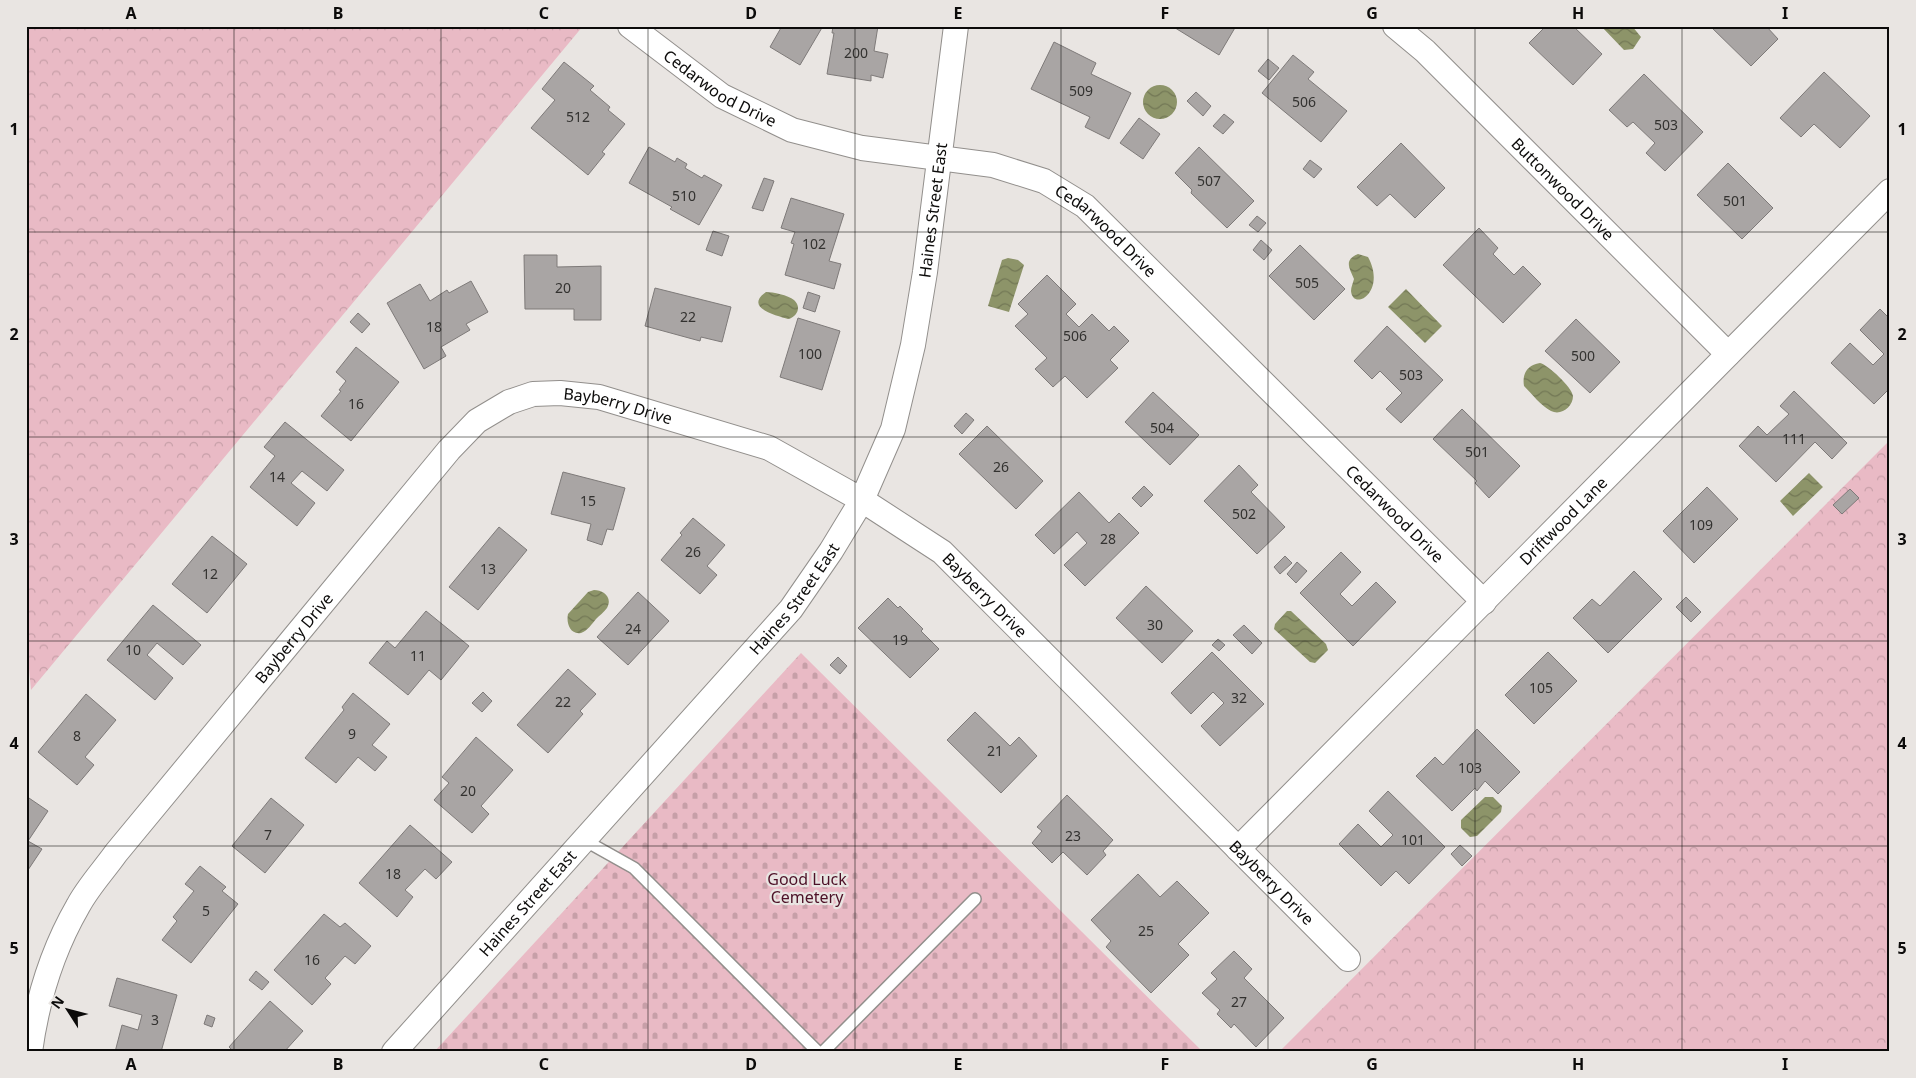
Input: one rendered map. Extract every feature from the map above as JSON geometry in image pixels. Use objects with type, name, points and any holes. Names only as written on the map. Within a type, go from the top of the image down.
[{"type":"street","name":"Cedarwood Drive","points":[[630,26],[722,96],[792,130],[862,148],[993,165],[1044,182],[1085,206],[1484,602]]},
{"type":"street","name":"Haines Street East","points":[[394,1052],[791,609],[831,551],[862,500],[893,428],[913,345],[925,272],[956,26]]},
{"type":"street","name":"Buttonwood Drive","points":[[1394,26],[1425,51],[1728,354]]},
{"type":"street","name":"Driftwood Lane","points":[[1238,849],[1890,191]]},
{"type":"street","name":"Bayberry Drive","points":[[30,1052],[34,1019],[50,963],[78,905],[122,845],[449,450],[477,421],[509,402],[533,394],[560,393],[599,397],[769,448],[862,500],[942,552],[1348,959]]},
{"type":"lane","points":[[584,840],[634,868],[818,1052]]},
{"type":"lane","points":[[823,1052],[975,899]]},
{"type":"green space","points":[[26,26],[583,26],[31,690],[26,636]]},
{"type":"green space","points":[[1890,440],[1890,1052],[1279,1052]]},
{"type":"green space","name":"Good Luck Cemetery","points":[[801,653],[1203,1052],[434,1052]]},
{"type":"water","points":[[1601,26],[1632,26],[1641,37],[1633,49],[1624,50]]},
{"type":"water","points":[[1160,85],[1172,90],[1177,102],[1172,114],[1160,119],[1148,114],[1143,102],[1148,90]]},
{"type":"water","points":[[1358,254],[1368,257],[1373,269],[1374,280],[1371,289],[1362,299],[1353,297],[1351,291],[1354,279],[1349,262],[1353,256]]},
{"type":"water","points":[[1008,258],[1018,260],[1024,265],[1009,312],[988,306],[1002,260]]},
{"type":"water","points":[[1406,289],[1442,326],[1425,343],[1388,307]]},
{"type":"water","points":[[766,292],[780,294],[794,300],[798,306],[796,314],[788,319],[760,307],[758,303],[760,298]]},
{"type":"water","points":[[1540,363],[1559,377],[1572,392],[1571,404],[1566,410],[1555,412],[1547,409],[1524,386],[1526,371],[1535,364]]},
{"type":"water","points":[[1809,473],[1823,487],[1793,516],[1780,501]]},
{"type":"water","points":[[594,590],[601,591],[606,595],[609,604],[585,631],[581,633],[574,632],[568,624],[568,614],[588,592]]},
{"type":"water","points":[[1287,611],[1291,611],[1326,644],[1328,650],[1315,663],[1310,662],[1274,629],[1275,624]]},
{"type":"water","points":[[1485,797],[1493,797],[1502,806],[1501,812],[1477,836],[1470,837],[1461,828],[1461,820]]},
{"type":"building","points":[[782,26],[823,26],[800,65],[770,47]]},
{"type":"building","points":[[833,26],[878,26],[874,51],[888,54],[883,78],[871,75],[871,81],[827,74],[834,33],[832,33]]},
{"type":"building","points":[[1172,26],[1236,26],[1219,55]]},
{"type":"building","points":[[1546,26],[1573,26],[1602,54],[1573,85],[1529,43]]},
{"type":"building","points":[[1710,26],[1766,26],[1778,39],[1751,66]]},
{"type":"building","points":[[1054,42],[1096,63],[1091,74],[1131,93],[1109,139],[1085,127],[1090,117],[1031,89]]},
{"type":"building","points":[[1293,55],[1314,72],[1308,79],[1347,111],[1321,142],[1262,93]]},
{"type":"building","points":[[1268,59],[1279,68],[1269,80],[1258,71]]},
{"type":"building","points":[[564,62],[594,86],[590,90],[610,107],[608,110],[625,124],[602,152],[605,154],[588,175],[531,128],[555,100],[542,89]]},
{"type":"building","points":[[1824,72],[1870,116],[1840,148],[1814,124],[1801,137],[1780,118]]},
{"type":"building","points":[[1644,74],[1703,132],[1665,171],[1646,153],[1655,143],[1633,122],[1627,127],[1609,110]]},
{"type":"building","points":[[1196,92],[1211,106],[1203,116],[1187,101]]},
{"type":"building","points":[[1224,114],[1234,122],[1223,134],[1213,126]]},
{"type":"building","points":[[1139,118],[1160,134],[1143,159],[1120,143]]},
{"type":"building","points":[[1401,143],[1445,188],[1415,218],[1390,194],[1377,206],[1357,187]]},
{"type":"building","points":[[649,147],[675,162],[677,158],[687,164],[685,168],[702,178],[704,175],[722,185],[699,225],[670,209],[672,207],[629,183]]},
{"type":"building","points":[[1199,147],[1254,201],[1227,228],[1191,193],[1192,190],[1175,173]]},
{"type":"building","points":[[1310,160],[1322,169],[1314,178],[1303,169]]},
{"type":"building","points":[[1728,163],[1773,208],[1742,239],[1697,195]]},
{"type":"building","points":[[764,178],[774,181],[763,211],[752,208]]},
{"type":"building","points":[[791,198],[844,214],[829,261],[841,264],[834,289],[785,275],[794,244],[791,243],[795,232],[781,228]]},
{"type":"building","points":[[1257,216],[1266,223],[1258,232],[1249,225]]},
{"type":"building","points":[[1479,228],[1498,248],[1493,254],[1514,275],[1523,266],[1541,284],[1503,323],[1443,265]]},
{"type":"building","points":[[713,231],[729,236],[722,256],[706,250]]},
{"type":"building","points":[[1261,240],[1272,250],[1264,260],[1253,250]]},
{"type":"building","points":[[1300,245],[1345,289],[1314,320],[1269,276]]},
{"type":"building","points":[[524,255],[557,255],[557,267],[601,266],[601,320],[574,320],[574,309],[525,309]]},
{"type":"building","points":[[1047,275],[1076,304],[1066,314],[1079,327],[1092,314],[1109,331],[1114,326],[1129,341],[1110,360],[1118,368],[1087,398],[1065,376],[1053,387],[1035,369],[1047,358],[1015,326],[1028,314],[1018,304]]},
{"type":"building","points":[[471,281],[488,312],[466,324],[470,330],[441,347],[446,356],[424,369],[387,303],[420,284],[430,301],[447,290],[449,293]]},
{"type":"building","points":[[655,288],[731,307],[722,342],[701,337],[700,341],[645,326]]},
{"type":"building","points":[[808,292],[820,296],[815,312],[803,308]]},
{"type":"building","points":[[1880,309],[1890,319],[1890,388],[1874,404],[1831,363],[1850,343],[1873,365],[1884,354],[1860,330]]},
{"type":"building","points":[[358,313],[370,324],[362,333],[350,322]]},
{"type":"building","points":[[798,318],[840,331],[822,390],[780,377]]},
{"type":"building","points":[[1576,319],[1620,362],[1590,393],[1545,351]]},
{"type":"building","points":[[1387,326],[1443,380],[1401,423],[1386,409],[1402,393],[1380,371],[1372,379],[1354,361]]},
{"type":"building","points":[[356,347],[399,382],[351,441],[321,416],[341,391],[339,390],[346,381],[336,372]]},
{"type":"building","points":[[1794,391],[1847,443],[1832,459],[1815,442],[1776,482],[1739,446],[1758,426],[1767,435],[1789,414],[1780,406]]},
{"type":"building","points":[[1153,392],[1199,435],[1170,465],[1125,422]]},
{"type":"building","points":[[1462,409],[1520,466],[1489,498],[1475,483],[1477,481],[1433,439]]},
{"type":"building","points":[[966,413],[974,420],[962,434],[954,426]]},
{"type":"building","points":[[285,422],[344,470],[327,491],[302,471],[291,483],[315,503],[297,526],[250,487],[275,456],[264,447]]},
{"type":"building","points":[[987,426],[1043,481],[1016,509],[959,454]]},
{"type":"building","points":[[1239,465],[1258,485],[1251,492],[1285,527],[1257,554],[1204,501]]},
{"type":"building","points":[[563,472],[625,488],[613,530],[607,529],[602,545],[587,540],[591,524],[551,514]]},
{"type":"building","points":[[1144,486],[1153,495],[1141,507],[1132,498]]},
{"type":"building","points":[[1707,487],[1738,519],[1694,563],[1663,531]]},
{"type":"building","points":[[1850,489],[1859,498],[1842,514],[1833,505]]},
{"type":"building","points":[[1079,492],[1109,523],[1119,513],[1139,533],[1085,586],[1064,565],[1087,543],[1077,532],[1054,554],[1035,535]]},
{"type":"building","points":[[693,518],[725,545],[707,566],[717,575],[700,594],[661,560],[682,535],[680,533]]},
{"type":"building","points":[[499,527],[527,550],[478,610],[449,587]]},
{"type":"building","points":[[212,536],[247,564],[207,613],[172,584]]},
{"type":"building","points":[[1341,552],[1361,572],[1340,594],[1352,606],[1376,582],[1396,602],[1353,646],[1300,593]]},
{"type":"building","points":[[1285,556],[1292,563],[1280,574],[1274,567]]},
{"type":"building","points":[[1297,562],[1307,571],[1296,583],[1287,574]]},
{"type":"building","points":[[1634,571],[1662,599],[1608,653],[1573,618],[1592,599],[1600,606]]},
{"type":"building","points":[[1146,586],[1193,631],[1162,663],[1116,618]]},
{"type":"building","points":[[638,592],[669,621],[628,665],[597,637]]},
{"type":"building","points":[[1686,597],[1701,612],[1691,622],[1676,607]]},
{"type":"building","points":[[888,598],[898,608],[900,606],[923,629],[921,631],[939,649],[910,678],[858,628]]},
{"type":"building","points":[[153,605],[201,645],[183,665],[157,643],[147,655],[173,678],[155,700],[107,660]]},
{"type":"building","points":[[426,611],[469,646],[441,680],[429,670],[408,695],[369,663],[387,641],[395,648]]},
{"type":"building","points":[[1244,625],[1262,643],[1252,654],[1233,635]]},
{"type":"building","points":[[1218,639],[1225,645],[1219,651],[1212,645]]},
{"type":"building","points":[[1212,652],[1264,704],[1220,746],[1201,726],[1224,703],[1213,692],[1191,714],[1171,693]]},
{"type":"building","points":[[1548,652],[1577,681],[1534,724],[1505,695]]},
{"type":"building","points":[[838,657],[847,666],[840,674],[830,665]]},
{"type":"building","points":[[568,669],[596,694],[580,711],[583,714],[548,753],[517,725]]},
{"type":"building","points":[[483,692],[492,701],[482,712],[472,703]]},
{"type":"building","points":[[353,693],[390,724],[372,745],[387,757],[375,771],[358,757],[336,783],[305,758],[344,710],[342,707]]},
{"type":"building","points":[[86,694],[116,720],[85,757],[94,765],[77,785],[38,752]]},
{"type":"building","points":[[975,712],[1010,746],[1019,737],[1037,756],[1001,793],[947,740]]},
{"type":"building","points":[[1477,729],[1520,772],[1498,794],[1485,781],[1477,791],[1475,788],[1452,811],[1416,776],[1435,757],[1443,765]]},
{"type":"building","points":[[476,737],[513,770],[481,806],[489,814],[472,833],[434,800],[449,783],[442,777]]},
{"type":"building","points":[[1388,791],[1445,847],[1409,884],[1396,871],[1381,886],[1339,844],[1358,824],[1381,847],[1393,835],[1369,811]]},
{"type":"building","points":[[1067,795],[1113,840],[1103,851],[1106,855],[1087,875],[1063,852],[1052,863],[1032,843],[1042,831],[1037,827]]},
{"type":"building","points":[[26,796],[48,811],[28,841],[42,849],[26,873]]},
{"type":"building","points":[[271,798],[304,825],[265,873],[232,846]]},
{"type":"building","points":[[410,825],[452,862],[436,879],[425,869],[405,890],[413,897],[397,917],[359,883]]},
{"type":"building","points":[[1460,845],[1472,856],[1462,866],[1451,854]]},
{"type":"building","points":[[200,866],[226,887],[222,891],[238,904],[191,963],[162,940],[177,921],[173,917],[194,891],[185,884]]},
{"type":"building","points":[[1138,874],[1160,897],[1177,881],[1209,913],[1178,944],[1189,955],[1151,993],[1106,947],[1111,941],[1091,920]]},
{"type":"building","points":[[324,914],[340,927],[345,923],[371,946],[355,964],[345,956],[325,978],[331,984],[312,1005],[274,970]]},
{"type":"building","points":[[1234,951],[1252,969],[1244,978],[1284,1018],[1256,1047],[1234,1024],[1231,1028],[1217,1014],[1220,1010],[1202,993],[1217,979],[1211,973]]},
{"type":"building","points":[[256,971],[269,982],[262,990],[249,980]]},
{"type":"building","points":[[117,978],[177,995],[161,1052],[115,1052],[122,1025],[138,1030],[142,1015],[109,1006]]},
{"type":"building","points":[[270,1001],[303,1031],[284,1052],[234,1052],[229,1047]]},
{"type":"building","points":[[207,1015],[215,1018],[212,1027],[204,1024]]}]
